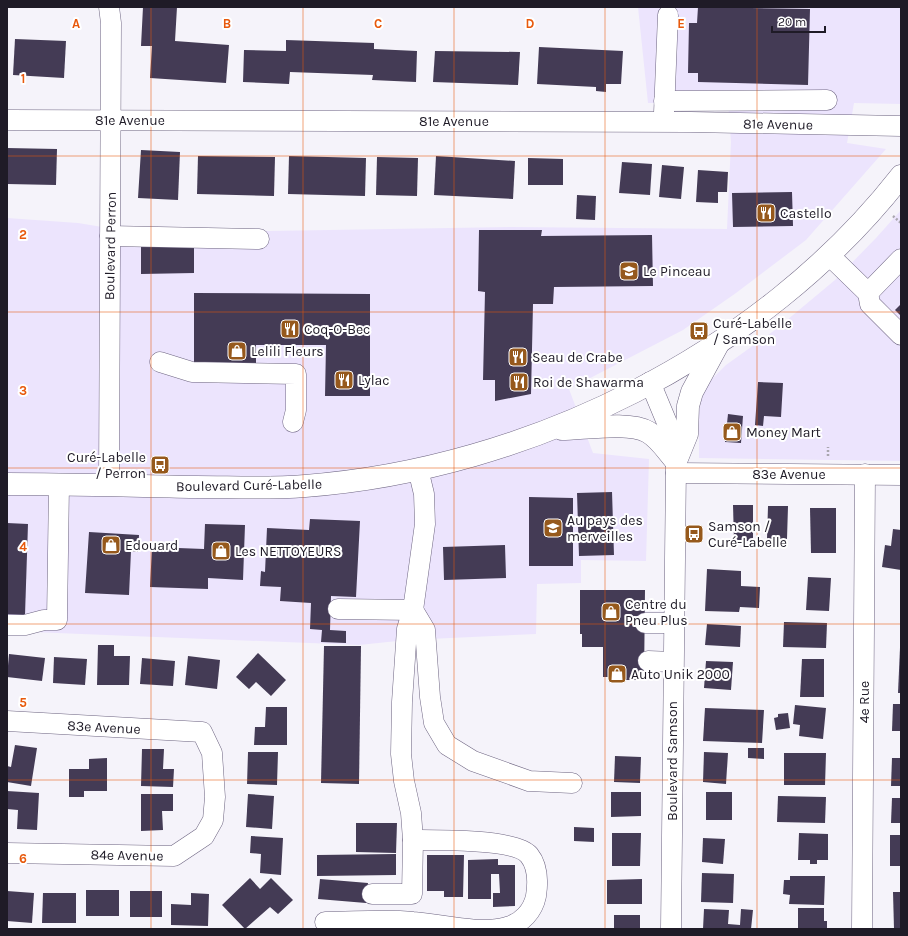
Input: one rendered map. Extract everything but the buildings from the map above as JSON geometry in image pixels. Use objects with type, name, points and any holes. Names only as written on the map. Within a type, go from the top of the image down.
[{"type":"main road","name":"Boulevard Curé-Labelle","points":[[7,484],[254,488],[303,487],[365,479],[418,469],[494,448],[546,430],[591,412],[650,382],[719,342],[787,293],[829,255],[876,206],[901,176]]},
{"type":"main road","points":[[676,467],[688,434],[688,406],[692,392],[719,342]]},
{"type":"main road","points":[[546,430],[627,426],[636,427],[652,434],[676,467]]},
{"type":"street","name":"Boulevard Perron","points":[[109,7],[109,485]]},
{"type":"street","points":[[663,122],[668,15]]},
{"type":"street","points":[[664,100],[827,100]]},
{"type":"street","name":"81e Avenue","points":[[7,120],[663,122],[901,126]]},
{"type":"street","points":[[110,236],[259,240]]},
{"type":"street","points":[[829,255],[868,293],[870,304],[901,335]]},
{"type":"street","points":[[868,293],[901,259]]},
{"type":"street","points":[[160,362],[192,372],[296,374],[296,410],[293,422]]},
{"type":"street","name":"Boulevard Samson","points":[[650,382],[670,430],[676,467],[671,929]]},
{"type":"street","name":"83e Avenue","points":[[676,467],[901,475]]},
{"type":"street","points":[[412,921],[413,840],[411,812],[404,781],[401,754],[407,628],[413,610],[425,524],[424,494],[418,469]]},
{"type":"street","name":"4e Rue","points":[[862,929],[866,474]]},
{"type":"street","points":[[7,625],[25,626],[44,620],[57,620],[59,485]]},
{"type":"street","points":[[338,609],[413,610]]},
{"type":"street","points":[[413,610],[426,630],[430,697],[434,723],[447,745],[473,761],[529,781],[572,783]]},
{"type":"street","points":[[645,624],[674,623]]},
{"type":"street","points":[[648,661],[673,662]]},
{"type":"street","name":"83e Avenue","points":[[7,721],[202,732]]},
{"type":"street","name":"84e Avenue","points":[[7,852],[174,856],[204,836],[214,820],[215,797],[212,753],[202,732]]},
{"type":"street","points":[[324,922],[412,921],[477,929],[507,927],[520,921],[531,910],[536,895],[537,878],[533,862],[529,854],[515,847],[459,841],[413,840]]},
{"type":"street","points":[[372,894],[412,894]]},
{"type":"path","points":[[893,216],[901,223]]},
{"type":"path","points":[[828,447],[828,455]]},
{"type":"shaded area","points":[[638,7],[901,7],[901,104],[854,103],[847,143],[886,149],[806,240],[736,293],[683,330],[569,389],[593,453],[649,459],[646,561],[581,560],[581,583],[537,584],[536,634],[407,640],[359,645],[7,631],[7,218],[78,223],[139,233],[511,227],[727,229],[731,142],[728,103],[648,103]]},
{"type":"shaded area","points":[[901,210],[901,461],[699,458],[699,413],[701,401],[707,384],[726,365],[775,330],[835,280]]},
{"type":"place","name":"Castello","points":[[766,213]]},
{"type":"place","name":"Le Pinceau","points":[[629,271]]},
{"type":"place","name":"Coq-O-Bec","points":[[290,329]]},
{"type":"place","name":"Curé-Labelle / Samson","points":[[699,331]]},
{"type":"place","name":"Lelili Fleurs","points":[[237,351]]},
{"type":"place","name":"Seau de Crabe","points":[[518,357]]},
{"type":"place","name":"Lylac","points":[[344,380]]},
{"type":"place","name":"Roi de Shawarma","points":[[519,382]]},
{"type":"place","name":"Money Mart","points":[[732,432]]},
{"type":"place","name":"Curé-Labelle / Perron","points":[[160,465]]},
{"type":"place","name":"Au pays des merveilles","points":[[553,528]]},
{"type":"place","name":"Samson / Curé-Labelle","points":[[694,534]]},
{"type":"place","name":"Edouard","points":[[111,545]]},
{"type":"place","name":"Les NETTOYEURS","points":[[221,551]]},
{"type":"place","name":"Centre du Pneu Plus","points":[[611,612]]},
{"type":"place","name":"Auto Unik 2000","points":[[617,674]]}]
